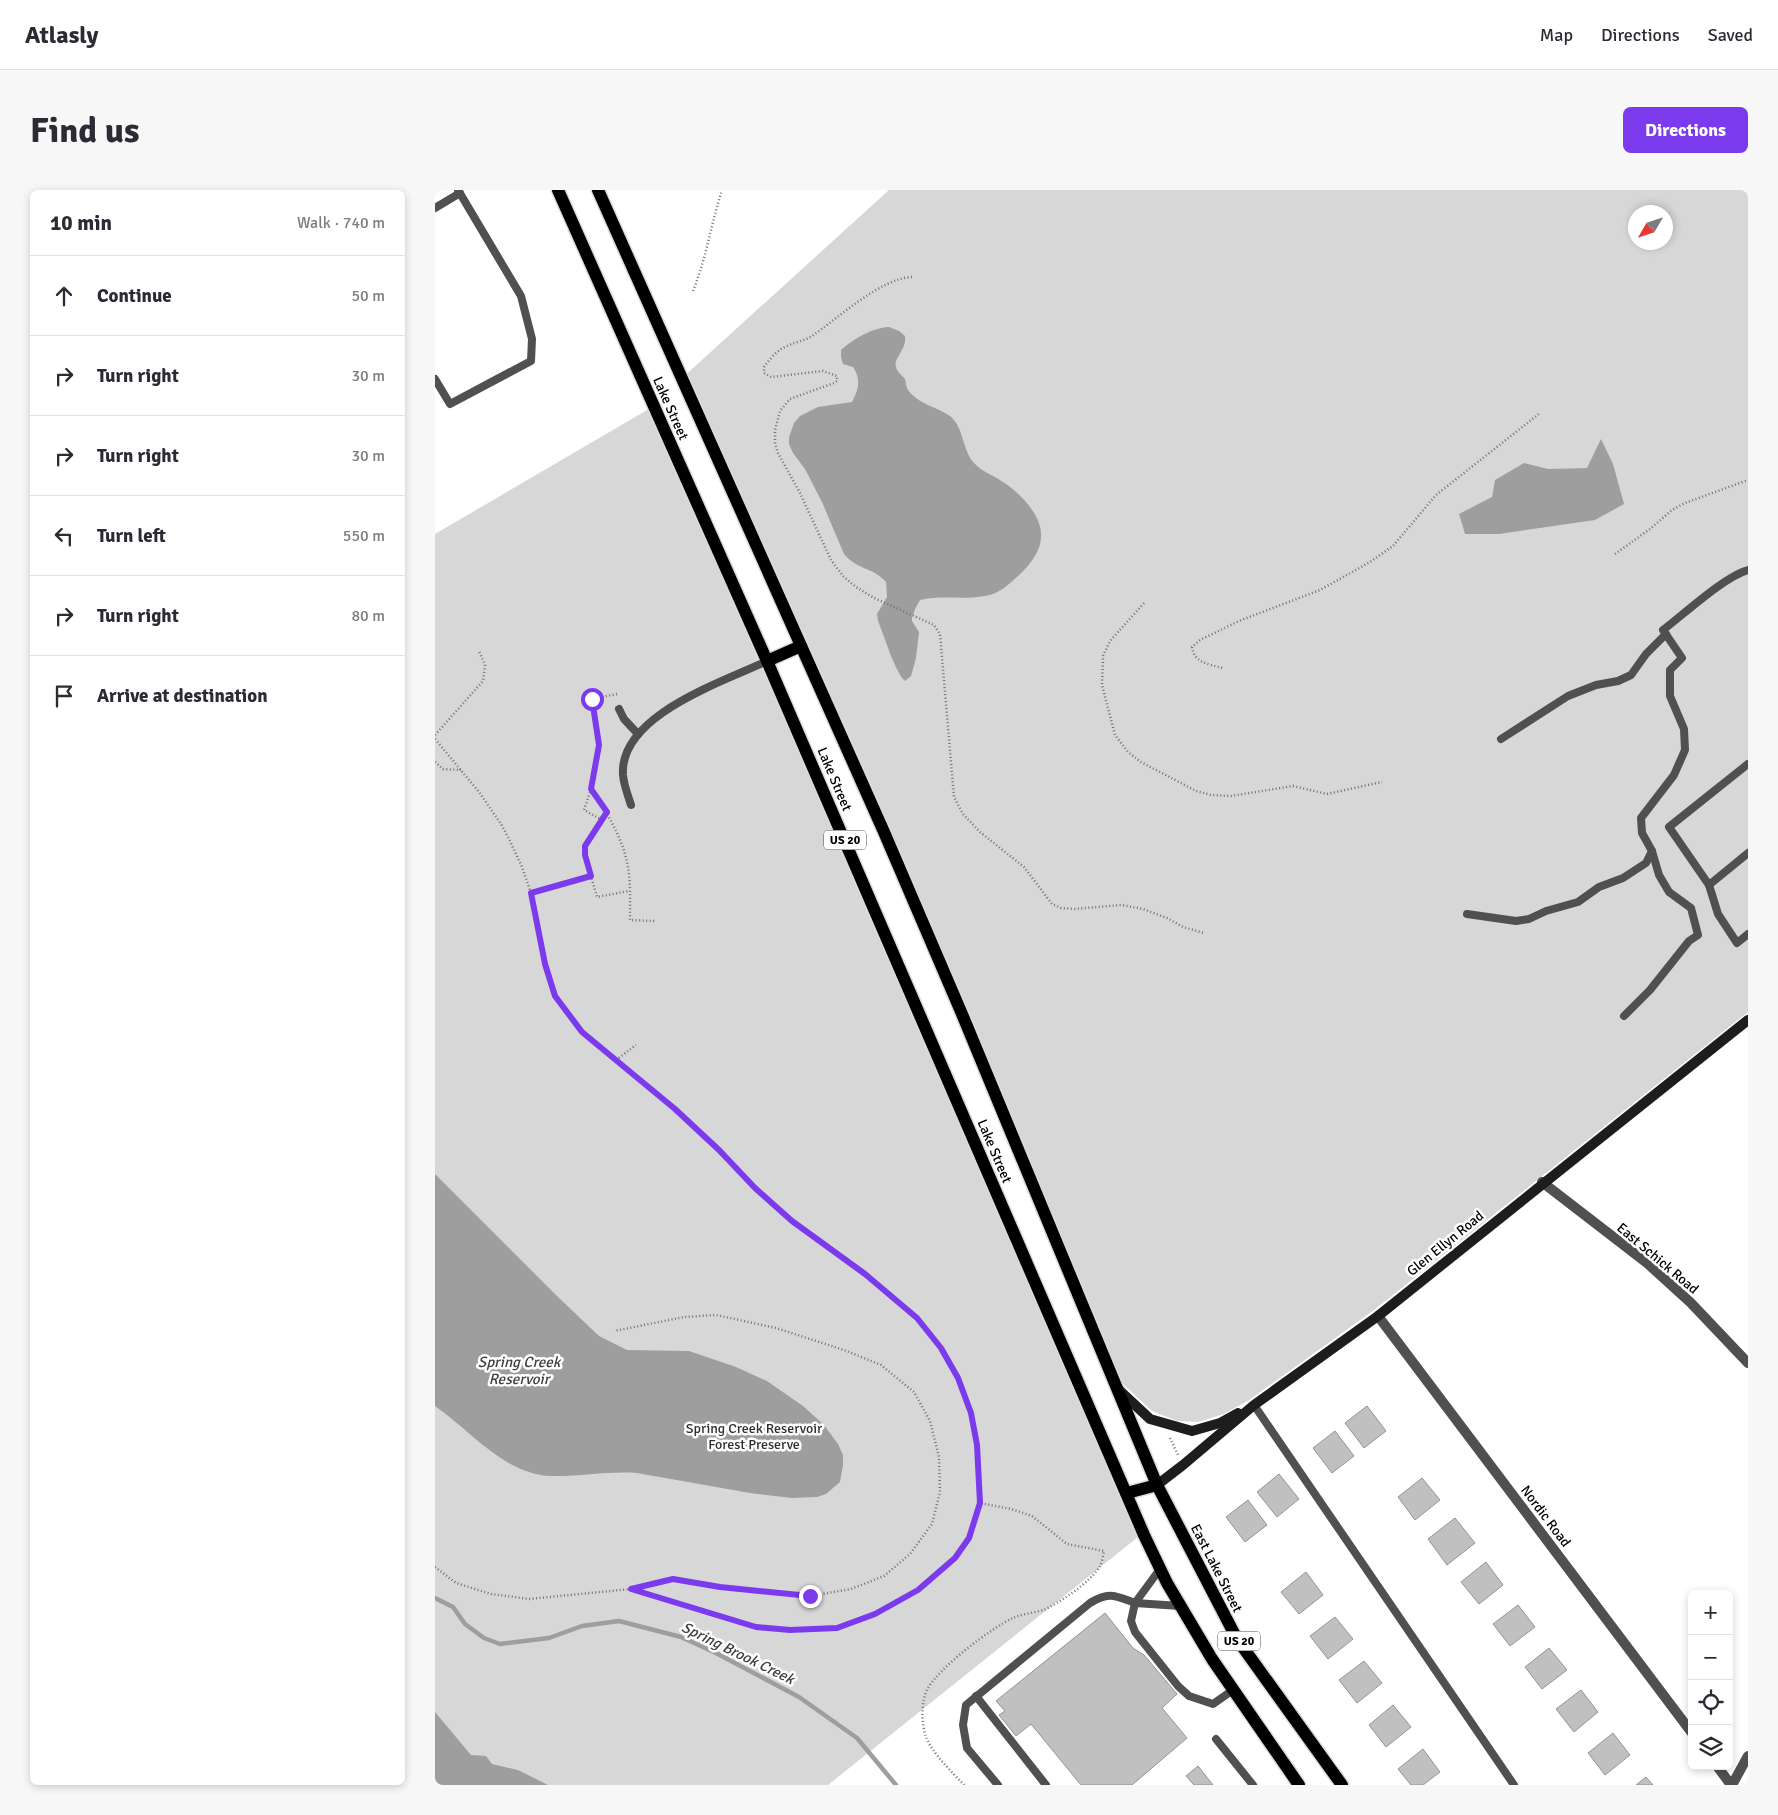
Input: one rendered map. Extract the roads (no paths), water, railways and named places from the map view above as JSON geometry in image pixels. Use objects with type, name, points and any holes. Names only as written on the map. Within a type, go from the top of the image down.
[{"type":"main road","name":"Lake Street","points":[[558,190],[767,661],[1127,1492]]},
{"type":"main road","name":"Lake Street","points":[[597,190],[801,646],[962,1014],[1157,1485]]},
{"type":"main road","points":[[767,661],[801,646]]},
{"type":"main road","points":[[1127,1492],[1157,1485]]},
{"type":"main road","name":"East Lake Street","points":[[1157,1485],[1237,1639],[1342,1785]]},
{"type":"main road","name":"US 20","points":[[1127,1492],[1160,1569],[1180,1606],[1212,1659],[1299,1785]]},
{"type":"street","name":"Glen Ellyn Road","points":[[1157,1485],[1254,1405],[1378,1316],[1542,1182],[1748,1020]]},
{"type":"street","name":"East Schick Road","points":[[1542,1182],[1647,1263],[1690,1302],[1748,1363]]},
{"type":"street","name":"Nordic Road","points":[[1378,1316],[1688,1728]]},
{"type":"street","points":[[1116,1388],[1150,1418],[1192,1432],[1220,1423],[1254,1405]]},
{"type":"street","points":[[1720,1770],[1731,1785],[1748,1756]]},
{"type":"lane","points":[[435,208],[459,192],[521,296],[532,339],[531,361],[450,404],[435,379]]},
{"type":"lane","points":[[1624,1016],[1650,990],[1689,942],[1699,935],[1691,908],[1669,892],[1659,875],[1652,852],[1642,833],[1641,818],[1648,806],[1674,775],[1685,750],[1684,729],[1670,696],[1670,670],[1682,658],[1663,630],[1740,572],[1748,570]]},
{"type":"lane","points":[[1501,739],[1567,696],[1596,685],[1619,681],[1631,675],[1645,654],[1666,634]]},
{"type":"lane","points":[[631,805],[623,774],[625,758],[631,743],[638,734],[653,719],[676,704],[767,661]]},
{"type":"lane","points":[[619,709],[624,719],[638,734]]},
{"type":"lane","points":[[1748,764],[1669,827],[1709,885],[1718,914],[1737,943],[1748,934]]},
{"type":"lane","points":[[1467,914],[1516,921],[1529,920],[1546,911],[1578,902],[1599,887],[1623,878],[1646,863],[1652,852]]},
{"type":"lane","points":[[1709,885],[1748,853]]},
{"type":"lane","points":[[1254,1405],[1514,1785]]},
{"type":"lane","points":[[1160,1569],[1135,1603],[1131,1621],[1135,1632],[1189,1696],[1213,1704],[1233,1690]]},
{"type":"lane","points":[[998,1785],[967,1748],[963,1725],[965,1705],[1101,1596],[1114,1595],[1135,1603],[1180,1606]]},
{"type":"lane","points":[[976,1696],[1046,1785]]},
{"type":"lane","points":[[1216,1739],[1253,1785]]},
{"type":"water","points":[[889,327],[905,336],[904,345],[896,360],[896,367],[905,379],[908,390],[917,399],[945,413],[955,421],[970,458],[977,466],[1012,488],[1021,496],[1034,513],[1041,532],[1041,541],[1033,559],[1017,577],[998,591],[990,595],[977,597],[920,600],[912,617],[912,621],[919,632],[916,658],[911,676],[905,681],[894,662],[878,621],[877,614],[887,597],[886,582],[876,574],[854,563],[844,554],[822,502],[805,469],[789,444],[789,437],[794,423],[800,416],[818,407],[852,402],[858,388],[858,380],[853,367],[843,364],[841,350],[863,335],[876,329]]},
{"type":"water","points":[[1601,439],[1613,464],[1624,504],[1595,520],[1499,534],[1465,534],[1459,514],[1492,497],[1495,480],[1524,463],[1548,469],[1587,468]]},
{"type":"water","name":"Spring Creek Reservoir","points":[[435,1174],[599,1336],[627,1350],[689,1351],[736,1367],[767,1381],[803,1406],[824,1425],[838,1444],[843,1455],[840,1482],[826,1494],[817,1497],[792,1498],[750,1493],[637,1473],[549,1476],[532,1473],[517,1467],[488,1449],[435,1406]]},
{"type":"water","points":[[435,1712],[471,1755],[486,1756],[492,1764],[518,1770],[548,1785],[435,1785]]},
{"type":"waterway","name":"Spring Brook Creek","points":[[435,1598],[453,1607],[465,1624],[484,1638],[500,1644],[549,1638],[582,1626],[619,1621],[681,1637],[716,1653],[799,1697],[857,1738],[896,1785]]},
{"type":"park label","name":"Spring Creek Reservoir Forest Preserve","points":[[754,1436]]}]
